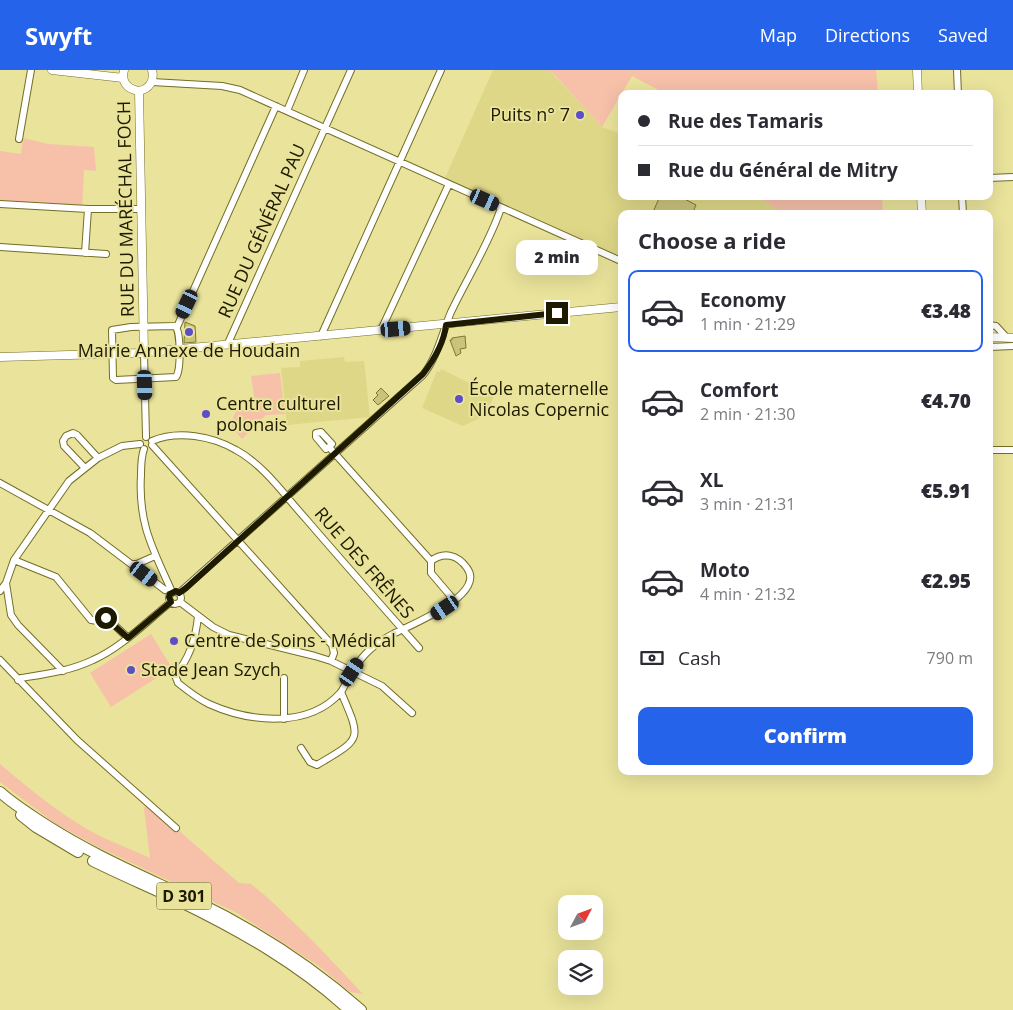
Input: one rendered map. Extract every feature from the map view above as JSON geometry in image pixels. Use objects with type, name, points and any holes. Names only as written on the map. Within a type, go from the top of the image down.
[{"type":"highway","name":"D 301","points":[[0,792],[28,813],[83,848],[223,915],[270,942],[326,980],[361,1010]]},
{"type":"highway","name":"D 301","points":[[0,800],[36,827],[70,848],[114,872],[187,905],[262,946],[330,993],[348,1010]]},
{"type":"street","points":[[19,140],[31,70]]},
{"type":"street","points":[[52,70],[124,74],[128,87],[139,91],[148,87],[152,82],[152,70]]},
{"type":"street","points":[[286,111],[304,70]]},
{"type":"street","name":"RUE DU GÉNÉRAL PAU","points":[[229,345],[229,340],[351,70]]},
{"type":"street","points":[[321,336],[441,70]]},
{"type":"street","points":[[917,70],[918,90]]},
{"type":"street","points":[[957,70],[958,90]]},
{"type":"street","points":[[152,82],[232,88],[618,260]]},
{"type":"street","name":"RUE DU MARÉCHAL FOCH","points":[[139,91],[144,353]]},
{"type":"street","points":[[177,327],[144,327],[112,330],[113,378],[116,380],[176,377],[179,373],[177,327],[276,106]]},
{"type":"street","points":[[993,178],[1013,177]]},
{"type":"street","points":[[381,330],[449,184]]},
{"type":"street","points":[[0,204],[88,209],[141,209]]},
{"type":"street","points":[[171,602],[169,597],[172,592],[238,541],[336,454],[430,366],[441,342],[446,325],[501,208]]},
{"type":"street","points":[[85,253],[88,209]]},
{"type":"street","points":[[0,247],[106,254]]},
{"type":"street","points":[[0,357],[144,353],[618,307]]},
{"type":"street","points":[[993,326],[1010,338]]},
{"type":"street","points":[[993,337],[1010,338]]},
{"type":"street","points":[[993,347],[1013,346]]},
{"type":"street","points":[[144,353],[150,441]]},
{"type":"street","points":[[85,468],[64,446],[63,442],[66,436],[77,435],[98,458]]},
{"type":"street","name":"RUE DES FRÊNES","points":[[6,583],[14,560],[63,488],[98,458],[122,446],[149,448],[150,441],[170,435],[214,440],[245,456],[257,466],[419,648]]},
{"type":"street","points":[[172,592],[155,556],[142,515],[140,489],[142,439],[150,441],[332,645],[334,652],[331,661]]},
{"type":"street","points":[[329,447],[431,561],[430,573],[454,600]]},
{"type":"street","points":[[993,450],[1013,450]]},
{"type":"street","points":[[0,483],[90,533],[127,561],[138,564],[155,556]]},
{"type":"street","points":[[198,616],[194,642],[188,657],[175,675],[178,683],[209,704],[249,716],[284,719],[315,710],[340,692],[370,648],[402,629],[436,614],[465,591],[468,585],[469,570],[460,559],[451,555],[442,555],[431,561]]},
{"type":"street","points":[[14,560],[52,574],[92,620],[98,621],[106,618],[128,638]]},
{"type":"street","points":[[138,564],[141,572],[182,597],[180,602]]},
{"type":"street","points":[[0,591],[6,583]]},
{"type":"street","points":[[6,583],[11,615],[18,626],[63,671]]},
{"type":"street","points":[[171,602],[175,604],[180,602]]},
{"type":"street","points":[[18,680],[63,671],[95,660],[128,638],[171,602]]},
{"type":"street","points":[[180,602],[198,616],[229,635],[331,661],[382,686],[412,713]]},
{"type":"street","points":[[0,660],[77,740],[176,828]]},
{"type":"street","points":[[284,678],[284,719]]},
{"type":"street","points":[[301,748],[310,762],[316,765],[349,746],[355,736],[355,724],[340,692]]},
{"type":"shaded area","points":[[493,70],[546,70],[552,73],[602,127],[618,133],[618,200],[761,200],[779,210],[618,210],[618,260],[550,230],[532,217],[445,178]]},
{"type":"shaded area","points":[[546,70],[876,70],[878,90],[658,90],[632,76],[624,90],[618,90],[618,100],[602,127],[553,73]]},
{"type":"shaded area","points":[[23,138],[48,144],[94,147],[96,171],[84,170],[82,209],[0,204],[0,151],[21,154]]},
{"type":"shaded area","points":[[761,200],[882,200],[883,210],[779,210]]},
{"type":"shaded area","points":[[344,357],[345,362],[364,361],[370,417],[287,425],[281,368],[300,367],[300,361]]},
{"type":"shaded area","name":"École maternelle Nicolas Copernic","points":[[441,369],[494,395],[482,417],[463,426],[422,408],[437,371],[440,372]]},
{"type":"shaded area","points":[[280,373],[285,414],[266,415],[242,439],[230,425],[236,411],[256,409],[251,376]]},
{"type":"shaded area","name":"Stade Jean Szych","points":[[151,634],[172,668],[111,707],[90,673]]},
{"type":"shaded area","points":[[0,764],[76,822],[104,838],[150,858],[144,808],[147,803],[239,883],[251,884],[268,898],[313,941],[363,994],[350,992],[319,966],[237,913],[98,847],[56,824],[0,782]]},
{"type":"building","points":[[658,200],[687,200],[696,205],[694,210],[654,210]]},
{"type":"building","name":"Mairie Annexe de Houdain","points":[[185,322],[195,326],[196,342],[184,343]]},
{"type":"building","points":[[465,336],[466,348],[460,349],[461,353],[456,356],[450,340]]},
{"type":"building","points":[[381,388],[389,396],[378,405],[373,400]]},
{"type":"place","name":"Puits n° 7","points":[[580,115]]},
{"type":"place","name":"Mairie Annexe de Houdain","points":[[189,332]]},
{"type":"place","name":"École maternelle Nicolas Copernic","points":[[459,399]]},
{"type":"place","name":"Centre culturel polonais","points":[[206,414]]},
{"type":"place","name":"Centre de Soins - Médical","points":[[174,641]]},
{"type":"place","name":"Stade Jean Szych","points":[[131,670]]},
{"type":"route","points":[[106,618],[128,638],[171,602],[169,599],[170,594],[176,591],[179,593],[186,588],[423,374],[430,366],[445,332],[446,325],[557,313]]}]
